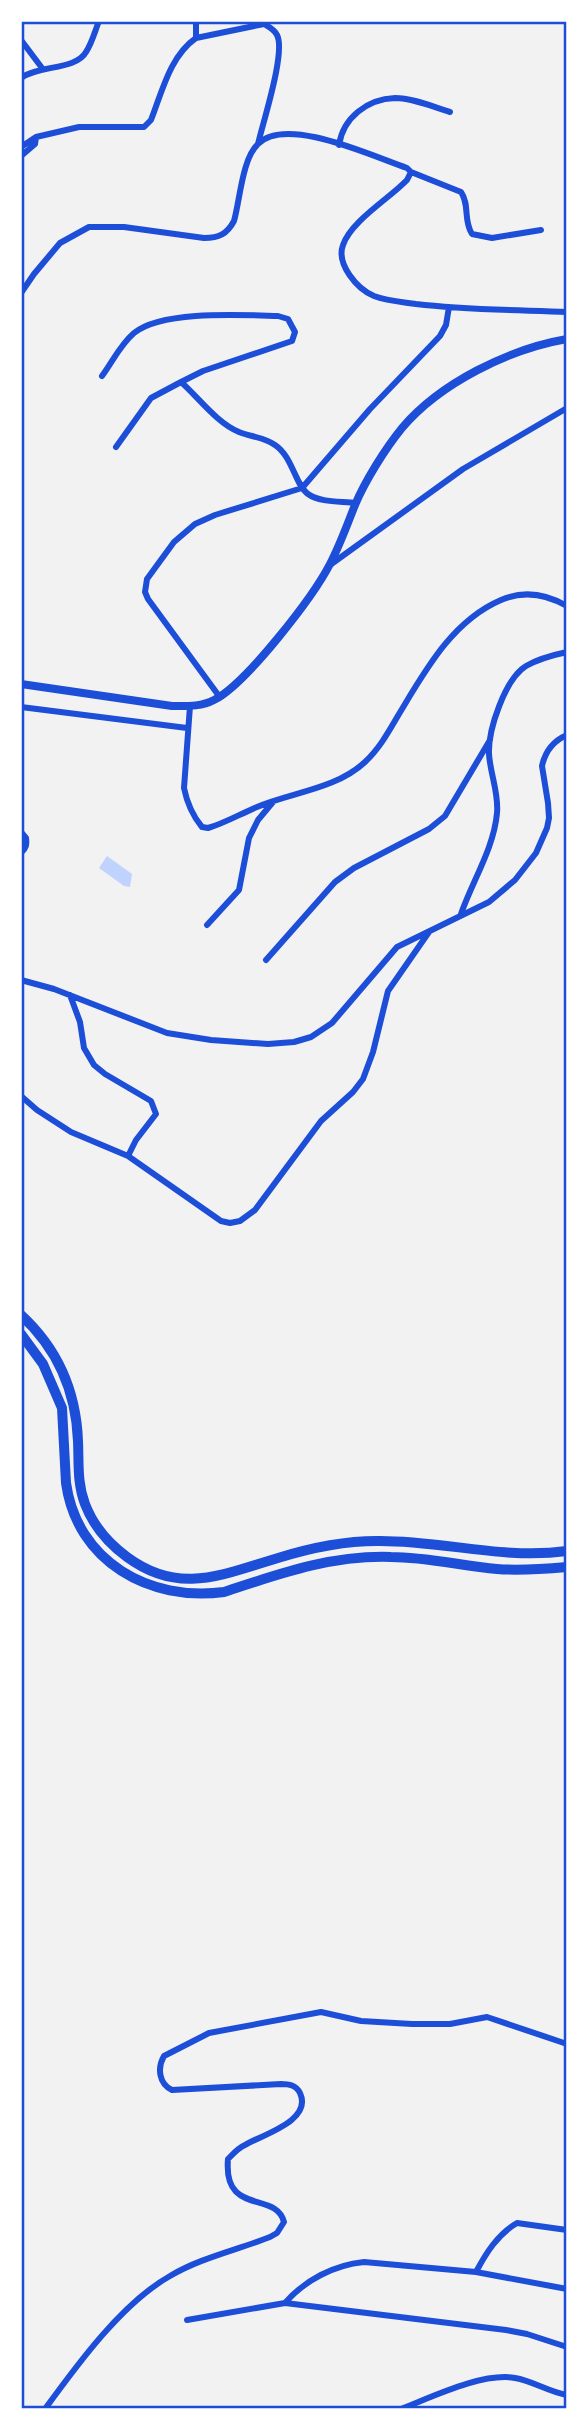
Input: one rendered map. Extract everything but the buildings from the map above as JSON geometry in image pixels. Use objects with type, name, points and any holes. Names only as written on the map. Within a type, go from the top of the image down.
[{"type":"highway","points":[[21,1315],[47,1342],[58,1359],[71,1391],[75,1405],[80,1488],[86,1506],[106,1539],[144,1568],[160,1575],[181,1579],[219,1577],[315,1547],[374,1541],[409,1541],[476,1552],[567,1551]]},
{"type":"highway","points":[[21,1334],[43,1364],[62,1408],[66,1483],[77,1520],[99,1553],[121,1572],[137,1581],[165,1591],[212,1594],[310,1565],[376,1557],[414,1558],[498,1570],[567,1567]]},
{"type":"main road","points":[[21,684],[172,706],[206,703],[219,696],[260,659],[330,565],[356,503],[393,440],[414,415],[432,399],[478,370],[517,354],[567,339]]},
{"type":"street","points":[[21,78],[42,68],[80,59],[88,50],[99,21]]},
{"type":"street","points":[[195,21],[196,38]]},
{"type":"street","points":[[21,147],[36,137],[79,127],[144,127],[151,120],[178,55],[187,44],[196,38],[264,24],[276,33],[279,43],[278,57],[258,144],[249,160],[234,221],[225,233],[219,237],[204,238],[124,227],[89,227],[60,243],[21,293]]},
{"type":"street","points":[[21,40],[42,68]]},
{"type":"street","points":[[339,145],[345,124],[352,116],[382,100],[396,98],[450,112]]},
{"type":"street","points":[[258,144],[277,135],[307,135],[407,168],[461,192],[466,199],[469,229],[478,237],[509,237],[541,230]]},
{"type":"street","points":[[21,156],[35,144],[36,137]]},
{"type":"street","points":[[411,172],[410,177],[349,234],[342,245],[345,265],[359,286],[376,297],[449,307],[567,312]]},
{"type":"street","points":[[219,696],[175,640],[148,599],[145,592],[147,579],[174,542],[195,524],[215,515],[302,488],[370,409],[440,336],[446,325],[449,307]]},
{"type":"street","points":[[102,376],[121,346],[136,331],[164,321],[191,316],[278,316],[288,319],[295,332],[292,341],[203,370],[151,398],[117,447]]},
{"type":"street","points":[[181,382],[237,432],[274,444],[285,454],[307,494],[318,499],[356,503]]},
{"type":"street","points":[[330,565],[463,469],[567,408]]},
{"type":"street","points":[[190,706],[184,788],[190,808],[202,827],[212,827],[273,802],[333,782],[364,763],[390,732],[432,661],[473,615],[508,597],[524,594],[553,598],[567,606]]},
{"type":"street","points":[[461,914],[495,828],[497,810],[489,754],[499,707],[514,677],[524,667],[567,652]]},
{"type":"street","points":[[21,707],[187,727]]},
{"type":"street","points":[[21,980],[70,995],[167,1033],[211,1040],[268,1044],[294,1042],[311,1037],[327,1028],[397,947],[489,902],[504,891],[529,865],[542,841],[549,818],[542,766],[544,759],[551,746],[567,735]]},
{"type":"street","points":[[266,960],[335,882],[354,868],[429,829],[445,816],[490,740]]},
{"type":"street","points":[[206,925],[239,890],[249,838],[258,820],[273,802]]},
{"type":"street","points":[[21,832],[27,844],[21,853]]},
{"type":"street","points":[[21,1096],[71,1132],[128,1156],[222,1221],[230,1223],[246,1219],[321,1121],[353,1092],[363,1079],[373,1052],[388,991],[430,931]]},
{"type":"street","points":[[70,995],[80,1022],[84,1048],[94,1065],[151,1101],[155,1108],[155,1116],[136,1140],[128,1156]]},
{"type":"street","points":[[45,2409],[97,2342],[151,2287],[188,2266],[270,2237],[277,2233],[284,2222],[279,2212],[234,2191],[227,2176],[228,2159],[243,2145],[292,2120],[300,2109],[302,2099],[298,2089],[281,2084],[173,2090],[164,2084],[161,2076],[160,2067],[164,2056],[209,2033],[321,2012],[361,2021],[412,2024],[450,2024],[487,2017],[567,2044]]},
{"type":"street","points":[[476,2272],[500,2236],[514,2225],[567,2230]]},
{"type":"street","points":[[285,2303],[298,2288],[349,2264],[376,2262],[476,2272],[567,2289]]},
{"type":"street","points":[[187,2320],[285,2303],[506,2330],[567,2347]]},
{"type":"street","points":[[401,2409],[490,2378],[514,2377],[567,2395]]},
{"type":"water","points":[[107,856],[132,874],[130,887],[124,886],[99,868]]}]
